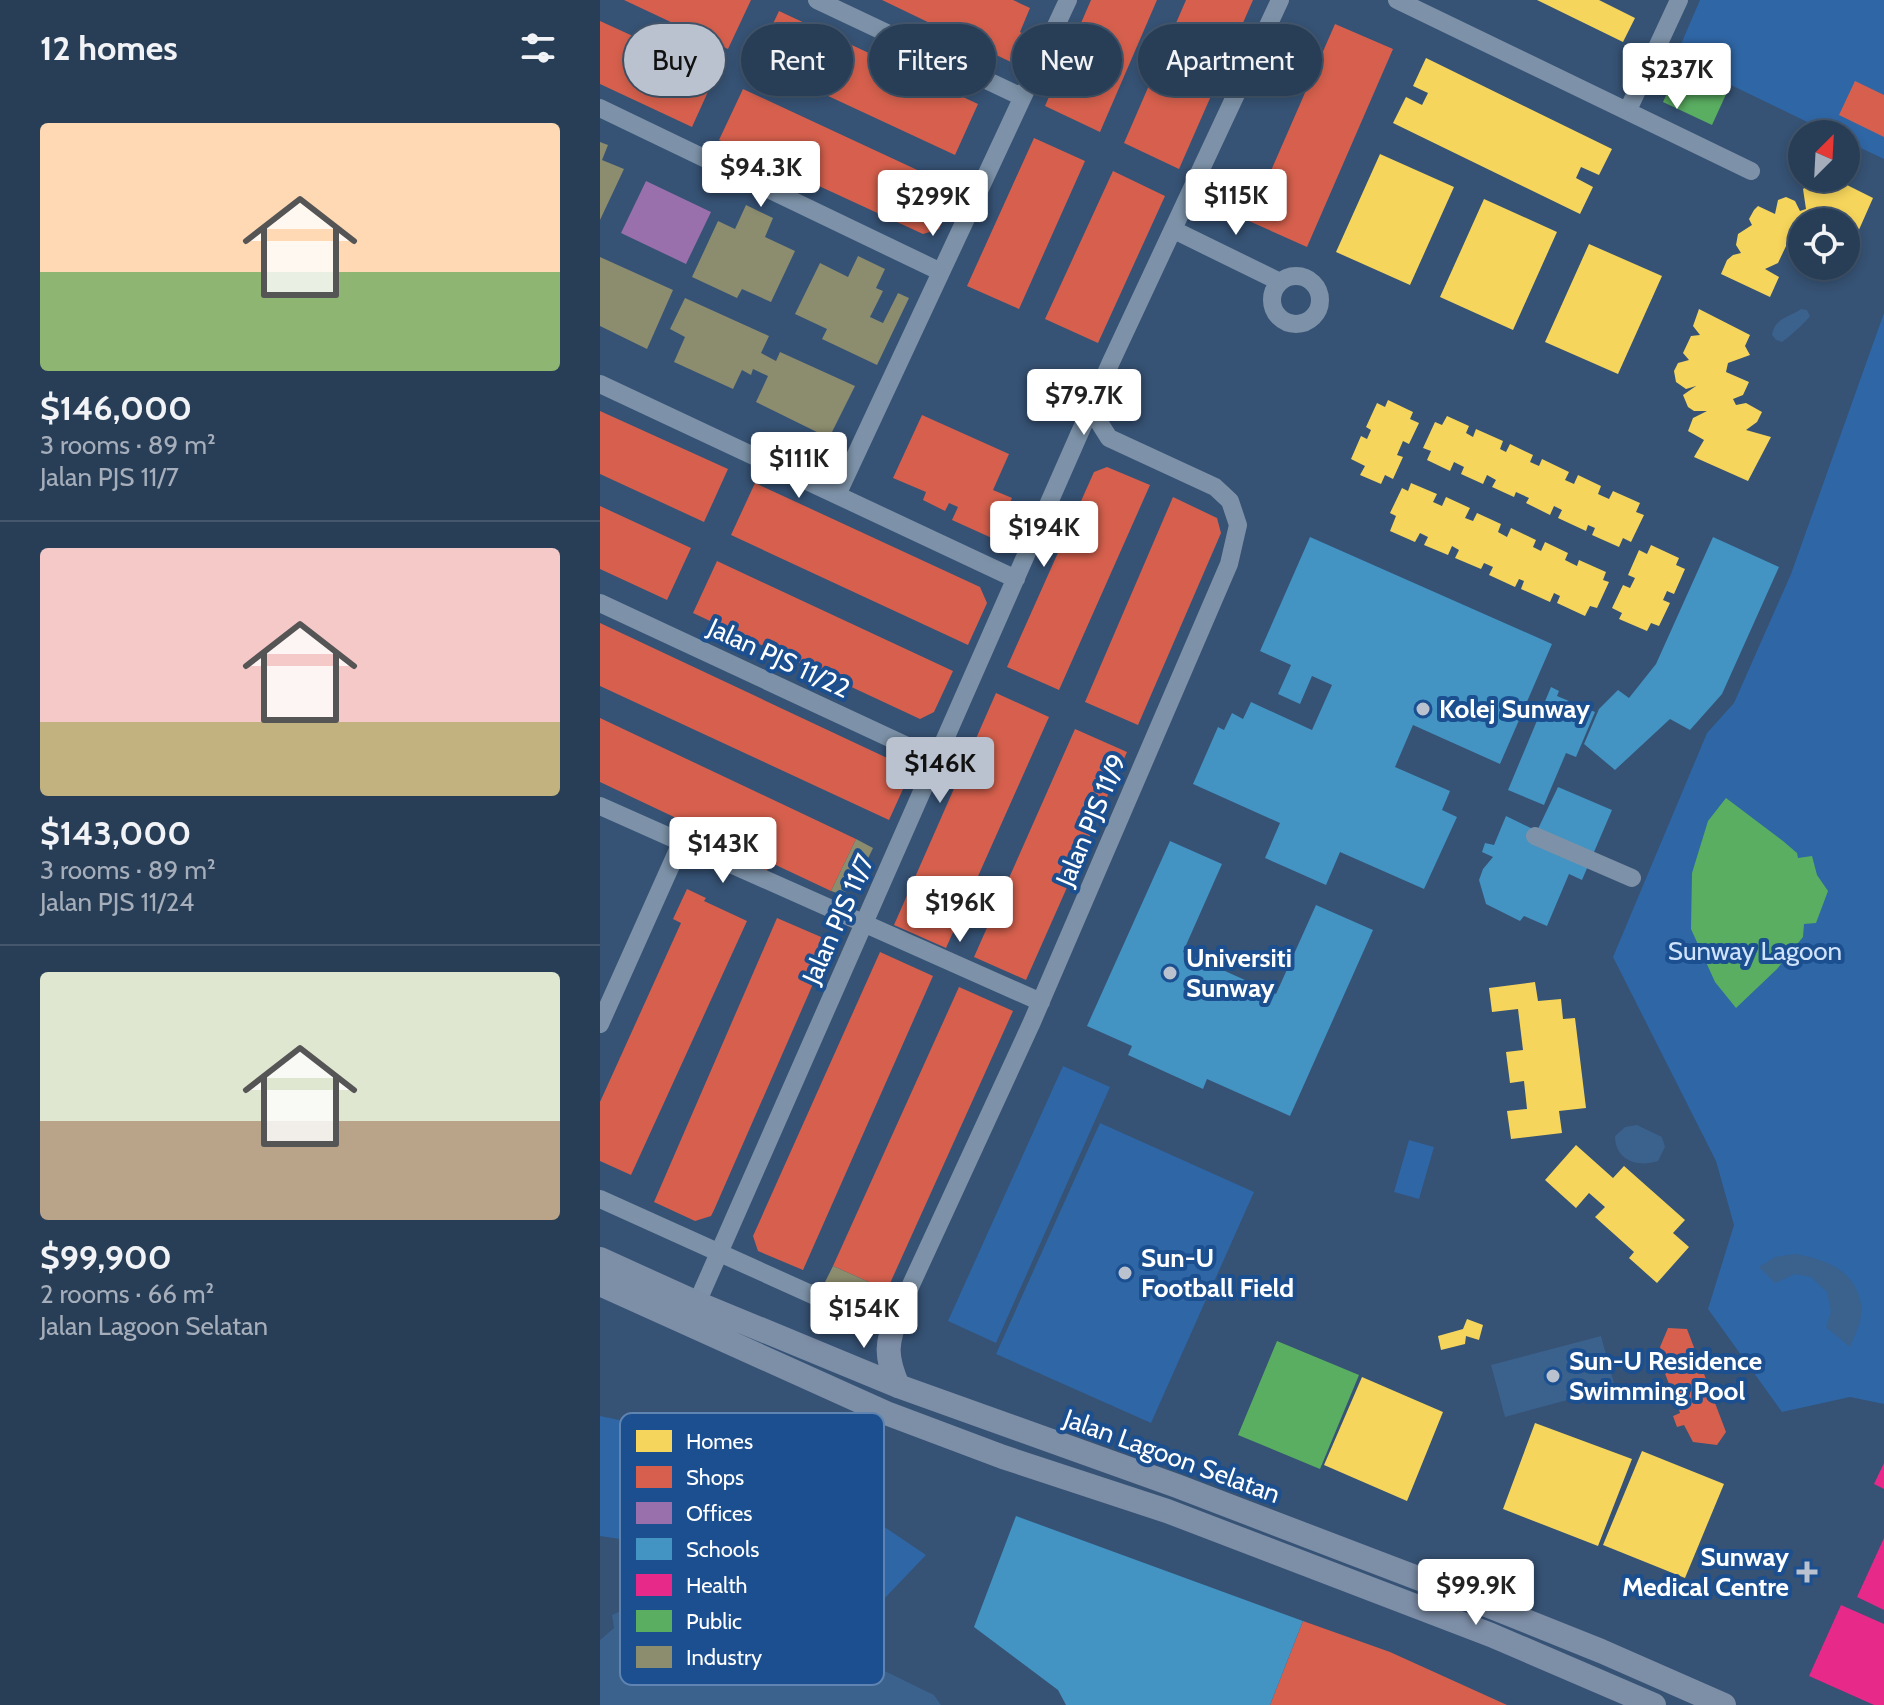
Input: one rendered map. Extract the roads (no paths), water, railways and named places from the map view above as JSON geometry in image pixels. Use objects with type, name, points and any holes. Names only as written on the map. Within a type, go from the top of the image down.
[{"type":"main road","name":"Jalan Lagoon Selatan","points":[[600,1259],[693,1313],[886,1413],[1003,1457],[1167,1511],[1502,1640],[1654,1705]]},
{"type":"main road","name":"Jalan Lagoon Selatan","points":[[600,1284],[693,1313],[1177,1486],[1449,1590],[1724,1705]]},
{"type":"main road","points":[[898,1313],[888,1338],[887,1355],[898,1386]]},
{"type":"main road","points":[[1167,1511],[1177,1486]]},
{"type":"street","points":[[817,0],[1022,97]]},
{"type":"street","points":[[837,495],[1068,0]]},
{"type":"street","name":"Jalan PJS 11/7","points":[[693,1313],[1093,404],[1280,0]]},
{"type":"street","points":[[1397,0],[1751,171]]},
{"type":"street","points":[[1628,110],[1676,1]]},
{"type":"street","points":[[600,108],[941,272]]},
{"type":"street","points":[[1174,230],[1280,282]]},
{"type":"street","points":[[600,384],[1016,579]]},
{"type":"street","points":[[1072,452],[1113,439],[1097,419],[1093,404]]},
{"type":"street","name":"Jalan PJS 11/9","points":[[898,1313],[1041,1002],[1229,564],[1238,525],[1230,501],[1215,487],[1113,439]]},
{"type":"street","name":"Jalan PJS 11/22","points":[[600,603],[937,760]]},
{"type":"street","points":[[600,806],[1041,1002]]},
{"type":"street","points":[[1535,836],[1632,878]]},
{"type":"street","points":[[600,1024],[681,843]]},
{"type":"street","points":[[600,1199],[855,1314],[885,1318],[898,1313]]},
{"type":"place","name":"Kolej Sunway","points":[[1423,709]]},
{"type":"place","name":"Universiti Sunway","points":[[1170,973]]},
{"type":"place","name":"Sun-U Football Field","points":[[1125,1273]]},
{"type":"place","name":"Sun-U Residence Swimming Pool","points":[[1553,1376]]},
{"type":"place","name":"Sunway Medical Centre","points":[[1807,1572]]},
{"type":"park label","name":"Sunway Lagoon","points":[[1755,951]]}]
